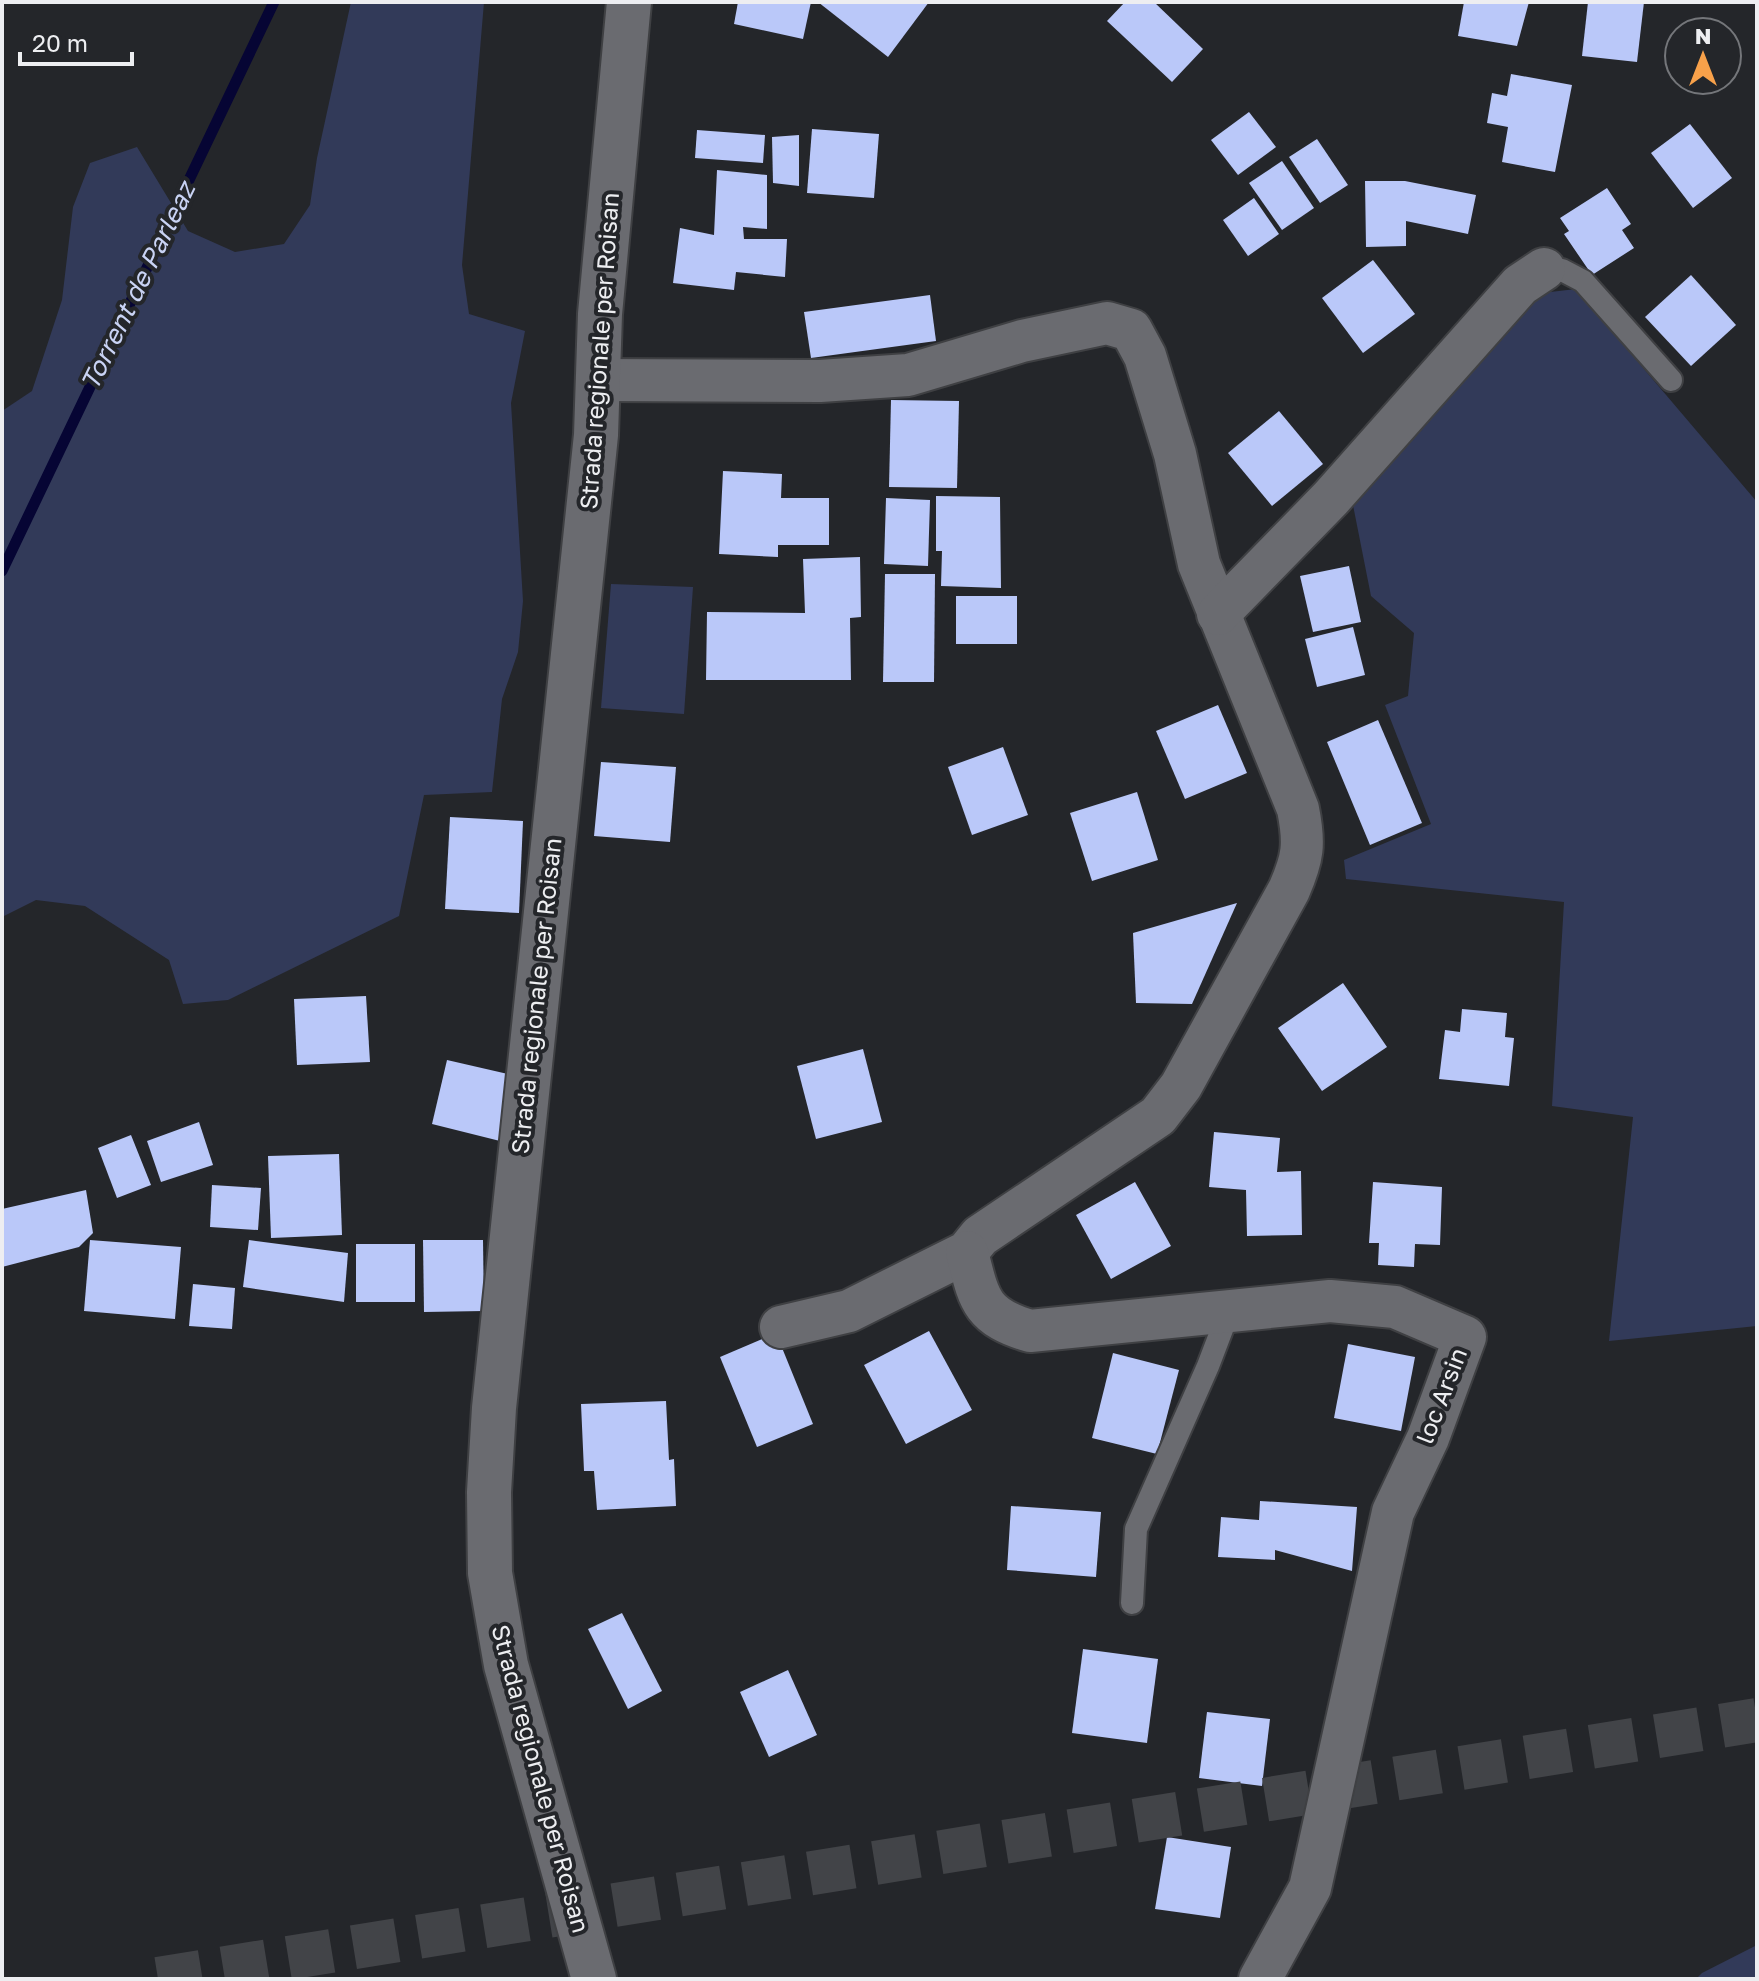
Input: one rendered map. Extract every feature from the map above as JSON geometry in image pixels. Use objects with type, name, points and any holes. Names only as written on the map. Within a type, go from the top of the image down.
[{"type":"main road","name":"Strada regionale per Roisan","points":[[594,1979],[506,1665],[490,1573],[489,1492],[496,1392],[596,435],[600,314],[629,2]]},
{"type":"street","points":[[1218,614],[1331,498],[1520,285],[1544,269]]},
{"type":"street","points":[[598,380],[820,381],[908,375],[1022,341],[1107,323],[1131,330],[1145,356],[1175,454],[1199,564],[1298,809],[1304,839],[1302,860],[1294,880],[1181,1086],[1158,1116],[980,1236],[967,1252],[849,1311],[781,1327]]},
{"type":"street","name":"loc Arsin","points":[[967,1252],[986,1309],[1004,1323],[1030,1331],[1330,1301],[1395,1307],[1465,1337],[1428,1438],[1393,1512],[1310,1888],[1260,1979]]},
{"type":"lane","points":[[1544,269],[1562,270],[1583,281],[1671,380]]},
{"type":"lane","points":[[1132,1603],[1136,1529],[1229,1311]]},
{"type":"shaded area","points":[[351,2],[484,2],[462,265],[469,314],[525,331],[511,403],[523,601],[518,652],[502,699],[492,792],[424,795],[399,916],[228,1000],[183,1004],[169,960],[85,906],[36,900],[2,917],[2,411],[32,391],[62,300],[73,207],[90,163],[137,147],[188,231],[235,252],[284,244],[310,205],[317,158]]},
{"type":"shaded area","points":[[1576,289],[1757,502],[1757,1326],[1609,1341],[1633,1117],[1552,1106],[1564,902],[1346,879],[1344,860],[1431,824],[1385,705],[1408,696],[1414,633],[1371,596],[1351,495],[1533,294]]},
{"type":"shaded area","points":[[611,584],[693,587],[684,714],[601,708]]},
{"type":"shaded area","points":[[1757,1945],[1757,1979],[1696,1979],[1702,1973]]},
{"type":"building","points":[[738,2],[811,2],[803,39],[734,24]]},
{"type":"building","points":[[818,2],[929,2],[888,57]]},
{"type":"building","points":[[1125,2],[1154,2],[1203,49],[1172,82],[1107,21]]},
{"type":"building","points":[[1464,2],[1529,2],[1517,46],[1458,36]]},
{"type":"building","points":[[1588,2],[1644,2],[1637,62],[1582,56]]},
{"type":"building","points":[[1511,74],[1572,85],[1555,172],[1502,162],[1508,127],[1487,123],[1492,93],[1507,96]]},
{"type":"building","points":[[1249,112],[1276,147],[1238,175],[1211,140]]},
{"type":"building","points":[[1690,124],[1732,178],[1693,208],[1651,153]]},
{"type":"building","points":[[812,129],[879,134],[874,198],[807,193]]},
{"type":"building","points":[[697,130],[765,135],[763,163],[695,158]]},
{"type":"building","points":[[799,135],[799,186],[773,183],[772,137]]},
{"type":"building","points":[[1317,139],[1348,185],[1320,203],[1289,157]]},
{"type":"building","points":[[1282,161],[1314,208],[1282,230],[1249,183]]},
{"type":"building","points":[[717,170],[767,175],[767,229],[743,227],[744,239],[787,239],[785,277],[736,272],[734,290],[673,283],[680,228],[714,235]]},
{"type":"building","points":[[1365,181],[1405,181],[1476,195],[1468,234],[1406,221],[1406,246],[1366,247]]},
{"type":"building","points":[[1607,188],[1631,224],[1622,230],[1634,248],[1592,275],[1564,234],[1569,231],[1560,218]]},
{"type":"building","points":[[1254,198],[1279,234],[1248,256],[1223,220]]},
{"type":"building","points":[[1373,260],[1415,314],[1363,353],[1322,298]]},
{"type":"building","points":[[1691,275],[1736,325],[1691,366],[1645,317]]},
{"type":"building","points":[[930,295],[936,341],[811,358],[804,312]]},
{"type":"building","points":[[891,400],[959,401],[957,488],[889,487]]},
{"type":"building","points":[[1279,411],[1323,464],[1272,506],[1228,453]]},
{"type":"building","points":[[723,471],[782,474],[781,498],[829,498],[829,545],[778,545],[778,557],[719,554]]},
{"type":"building","points":[[936,496],[1000,497],[1001,588],[941,586],[942,551],[936,551]]},
{"type":"building","points":[[886,498],[930,500],[928,566],[884,564]]},
{"type":"building","points":[[860,557],[861,617],[850,618],[851,680],[706,680],[707,612],[805,613],[803,559]]},
{"type":"building","points":[[1349,566],[1361,622],[1313,632],[1300,576]]},
{"type":"building","points":[[885,574],[935,574],[934,682],[883,682]]},
{"type":"building","points":[[956,596],[1017,596],[1017,644],[956,644]]},
{"type":"building","points":[[1353,627],[1365,675],[1317,687],[1305,639]]},
{"type":"building","points":[[1218,705],[1247,773],[1185,799],[1156,731]]},
{"type":"building","points":[[1378,720],[1422,823],[1370,845],[1327,742]]},
{"type":"building","points":[[1003,747],[1028,815],[972,835],[948,767]]},
{"type":"building","points":[[601,762],[676,767],[670,842],[594,836]]},
{"type":"building","points":[[1137,792],[1158,860],[1092,881],[1070,813]]},
{"type":"building","points":[[450,817],[523,821],[519,913],[445,909]]},
{"type":"building","points":[[1237,903],[1192,1004],[1136,1003],[1133,933]]},
{"type":"building","points":[[1343,983],[1387,1047],[1322,1091],[1278,1028]]},
{"type":"building","points":[[366,996],[370,1062],[297,1065],[294,999]]},
{"type":"building","points":[[1462,1009],[1507,1013],[1505,1037],[1514,1038],[1509,1086],[1439,1079],[1445,1030],[1460,1032]]},
{"type":"building","points":[[863,1049],[882,1122],[816,1139],[797,1066]]},
{"type":"building","points":[[447,1060],[516,1076],[500,1141],[432,1124]]},
{"type":"building","points":[[199,1122],[213,1165],[161,1182],[147,1141]]},
{"type":"building","points":[[1214,1132],[1280,1138],[1277,1172],[1301,1171],[1302,1235],[1247,1236],[1246,1190],[1209,1187]]},
{"type":"building","points":[[131,1135],[151,1185],[117,1198],[98,1148]]},
{"type":"building","points":[[339,1154],[342,1235],[271,1238],[268,1156]]},
{"type":"building","points":[[1135,1182],[1171,1246],[1111,1279],[1076,1215]]},
{"type":"building","points":[[1373,1182],[1442,1187],[1440,1245],[1415,1244],[1414,1267],[1378,1265],[1379,1243],[1369,1243]]},
{"type":"building","points":[[212,1185],[261,1188],[258,1230],[210,1227]]},
{"type":"building","points":[[86,1190],[93,1233],[79,1247],[2,1267],[2,1209]]},
{"type":"building","points":[[90,1240],[181,1247],[175,1319],[84,1311]]},
{"type":"building","points":[[249,1240],[348,1253],[344,1302],[243,1287]]},
{"type":"building","points":[[423,1240],[483,1240],[484,1311],[424,1312]]},
{"type":"building","points":[[356,1244],[415,1244],[415,1302],[356,1302]]},
{"type":"building","points":[[193,1284],[235,1288],[232,1329],[189,1326]]},
{"type":"building","points":[[929,1331],[972,1410],[906,1444],[864,1365]]},
{"type":"building","points":[[776,1333],[813,1424],[757,1447],[720,1357]]},
{"type":"building","points":[[1348,1344],[1415,1357],[1401,1431],[1334,1418]]},
{"type":"building","points":[[1113,1353],[1179,1370],[1157,1454],[1092,1438]]},
{"type":"building","points":[[666,1401],[669,1460],[674,1459],[676,1506],[597,1510],[594,1471],[584,1471],[581,1404]]},
{"type":"building","points":[[1260,1501],[1357,1507],[1352,1571],[1275,1550],[1275,1560],[1218,1557],[1221,1517],[1259,1520]]},
{"type":"building","points":[[1011,1506],[1101,1512],[1096,1577],[1007,1570]]},
{"type":"building","points":[[622,1613],[662,1691],[628,1709],[588,1629]]},
{"type":"building","points":[[1083,1649],[1158,1659],[1147,1743],[1072,1733]]},
{"type":"building","points":[[788,1670],[817,1735],[769,1757],[740,1692]]},
{"type":"building","points":[[1207,1712],[1270,1719],[1262,1786],[1199,1778]]},
{"type":"building","points":[[1167,1837],[1231,1847],[1220,1918],[1155,1909]]},
{"type":"waterway","name":"Torrent de Parleaz","points":[[2,571],[274,2]]},
{"type":"tunnel","points":[[158,1979],[1757,1720]]}]
